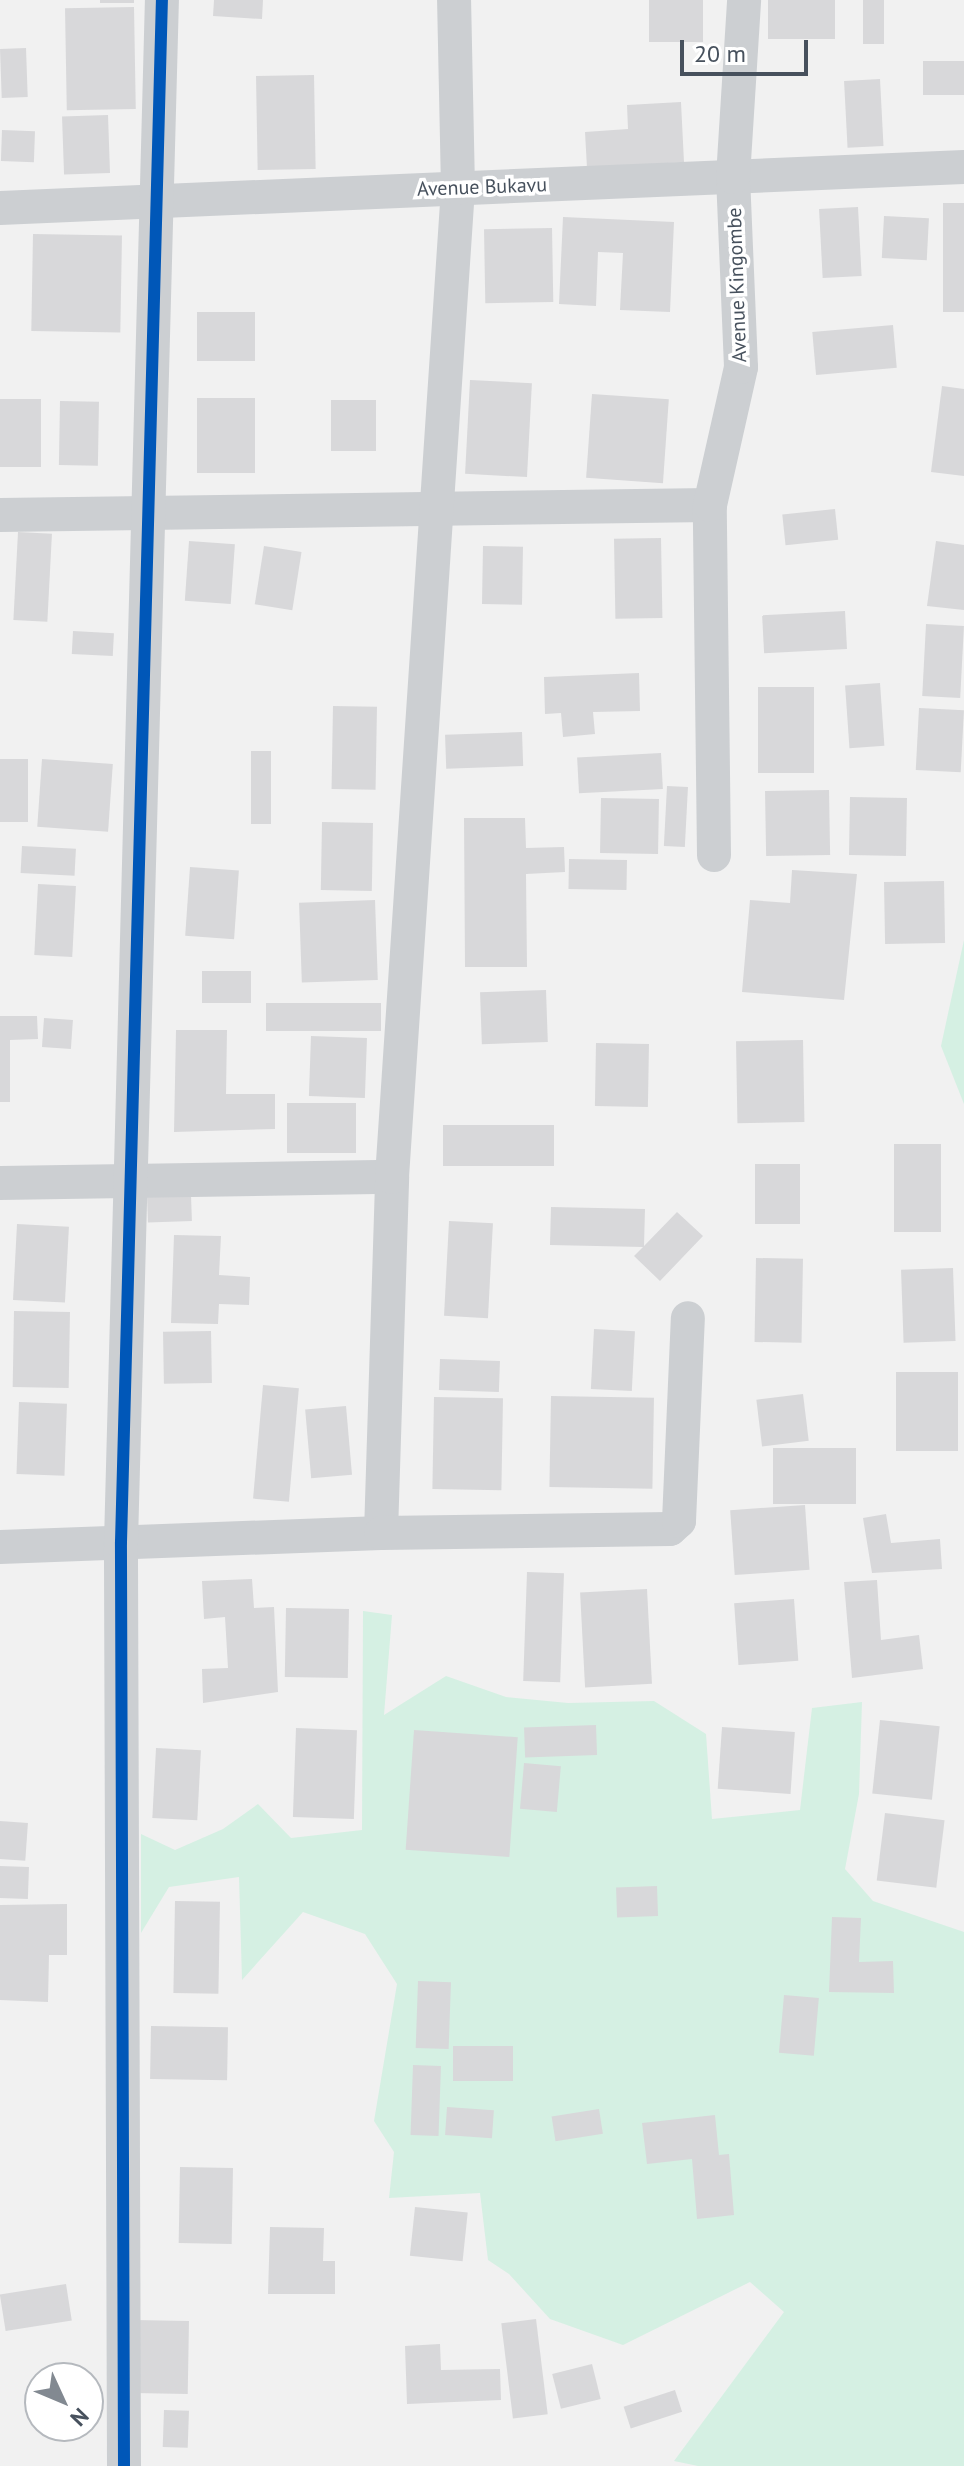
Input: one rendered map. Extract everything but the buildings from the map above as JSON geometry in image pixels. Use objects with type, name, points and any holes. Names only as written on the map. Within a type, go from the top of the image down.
[{"type":"street","points":[[124,2466],[121,1542],[162,0]]},
{"type":"street","points":[[381,1533],[392,1177],[434,509],[458,188],[454,0]]},
{"type":"street","name":"Avenue Kingombe","points":[[714,855],[710,505],[741,367],[733,177],[744,0]]},
{"type":"street","name":"Avenue Bukavu","points":[[0,208],[964,167]]},
{"type":"street","points":[[0,515],[710,505]]},
{"type":"street","points":[[0,1183],[392,1177]]},
{"type":"street","points":[[0,1547],[676,1526],[688,1318]]},
{"type":"green space","points":[[964,940],[964,1104],[941,1046]]},
{"type":"green space","points":[[363,1611],[392,1615],[384,1715],[446,1676],[506,1697],[568,1703],[654,1701],[706,1734],[712,1819],[800,1810],[812,1708],[862,1702],[859,1794],[845,1869],[873,1901],[964,1932],[964,2466],[698,2466],[674,2461],[784,2312],[750,2282],[623,2345],[550,2319],[509,2274],[488,2260],[480,2193],[389,2198],[394,2152],[374,2121],[397,1984],[365,1934],[303,1912],[242,1980],[239,1877],[169,1887],[141,1933],[141,1834],[175,1850],[223,1829],[258,1804],[291,1838],[362,1830]]},
{"type":"cycle path","points":[[124,2466],[121,1542],[162,0]]}]
